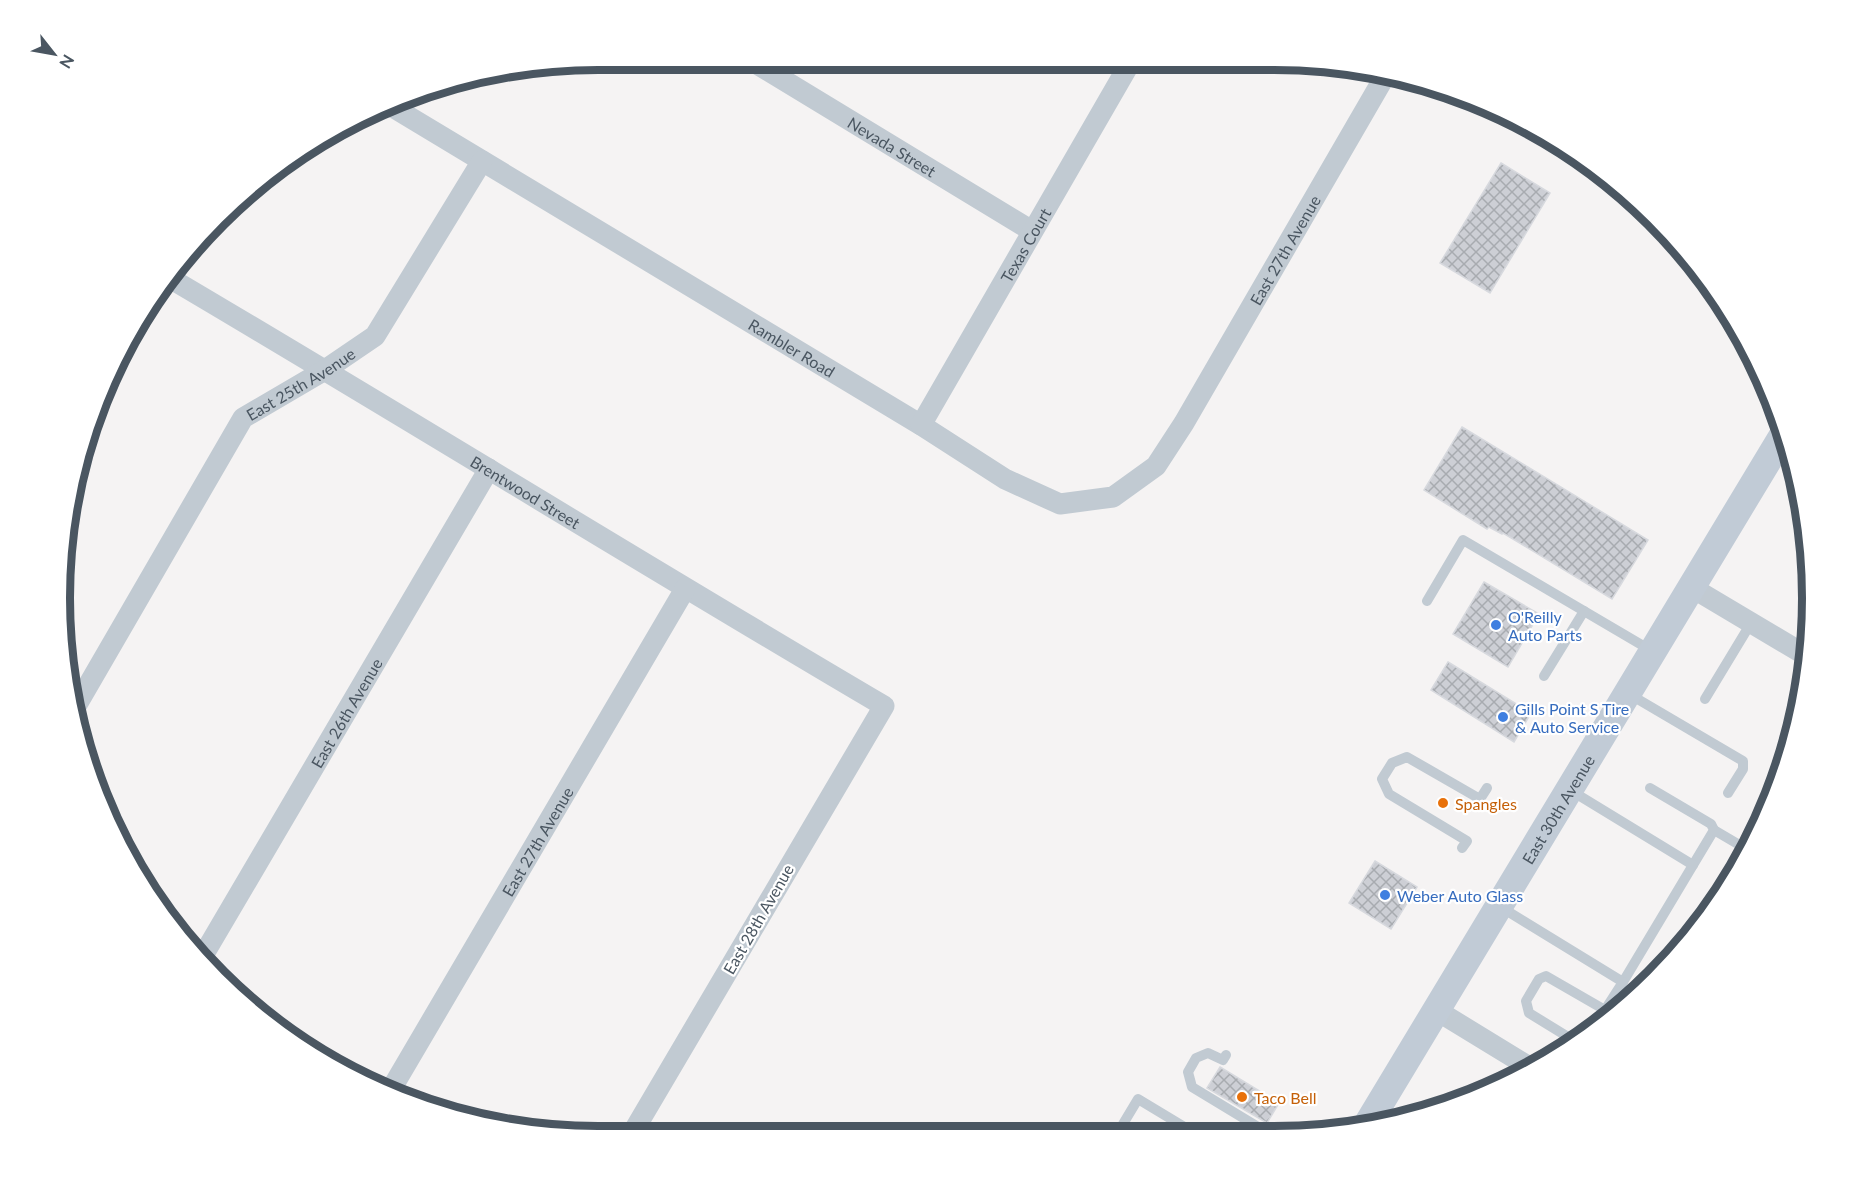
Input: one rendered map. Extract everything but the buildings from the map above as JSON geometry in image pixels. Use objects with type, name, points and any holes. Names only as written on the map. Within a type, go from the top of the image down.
[{"type":"main road","name":"East 30th Avenue","points":[[1373,1116],[1778,443]]},
{"type":"street","name":"Nevada Street","points":[[767,70],[1032,231]]},
{"type":"street","name":"Texas Court","points":[[921,425],[1126,70]]},
{"type":"street","name":"East 27th Avenue","points":[[1184,423],[1382,82]]},
{"type":"street","name":"Rambler Road","points":[[398,110],[921,425],[1005,479],[1060,504],[1113,497],[1156,466],[1184,423]]},
{"type":"street","name":"East 25th Avenue","points":[[81,698],[243,418],[325,370],[375,336],[482,161]]},
{"type":"street","name":"Brentwood Street","points":[[176,282],[685,589],[884,706]]},
{"type":"street","name":"East 26th Avenue","points":[[206,951],[489,469]]},
{"type":"street","points":[[1691,587],[1798,651]]},
{"type":"street","name":"East 27th Avenue","points":[[394,1084],[685,589]]},
{"type":"street","name":"East 28th Avenue","points":[[637,1126],[884,706]]},
{"type":"street","points":[[1437,1010],[1523,1063]]},
{"type":"lane","points":[[1427,601],[1463,540],[1652,651]]},
{"type":"lane","points":[[1544,676],[1584,611]]},
{"type":"lane","points":[[1706,699],[1751,623]]},
{"type":"lane","points":[[1627,693],[1743,761],[1743,769],[1728,793]]},
{"type":"lane","points":[[1462,848],[1467,841],[1389,794],[1382,779],[1392,763],[1407,756],[1480,799],[1486,788]]},
{"type":"lane","points":[[1650,788],[1711,824],[1714,830],[1740,845]]},
{"type":"lane","points":[[1569,789],[1693,865]]},
{"type":"lane","points":[[1614,1001],[1623,982],[1714,830]]},
{"type":"lane","points":[[1499,906],[1623,982]]},
{"type":"lane","points":[[1568,1037],[1529,1013],[1526,1001],[1539,979],[1546,976],[1604,1009]]},
{"type":"lane","points":[[1226,1055],[1223,1060],[1208,1053],[1196,1059],[1188,1072],[1192,1087],[1256,1126]]},
{"type":"lane","points":[[1122,1126],[1138,1099],[1183,1126]]},
{"type":"place","name":"O'Reilly Auto Parts","points":[[1496,625]]},
{"type":"place","name":"Gills Point S Tire & Auto Service","points":[[1503,717]]},
{"type":"place","name":"Spangles","points":[[1443,803]]},
{"type":"place","name":"Weber Auto Glass","points":[[1385,895]]},
{"type":"place","name":"Taco Bell","points":[[1242,1097]]}]
